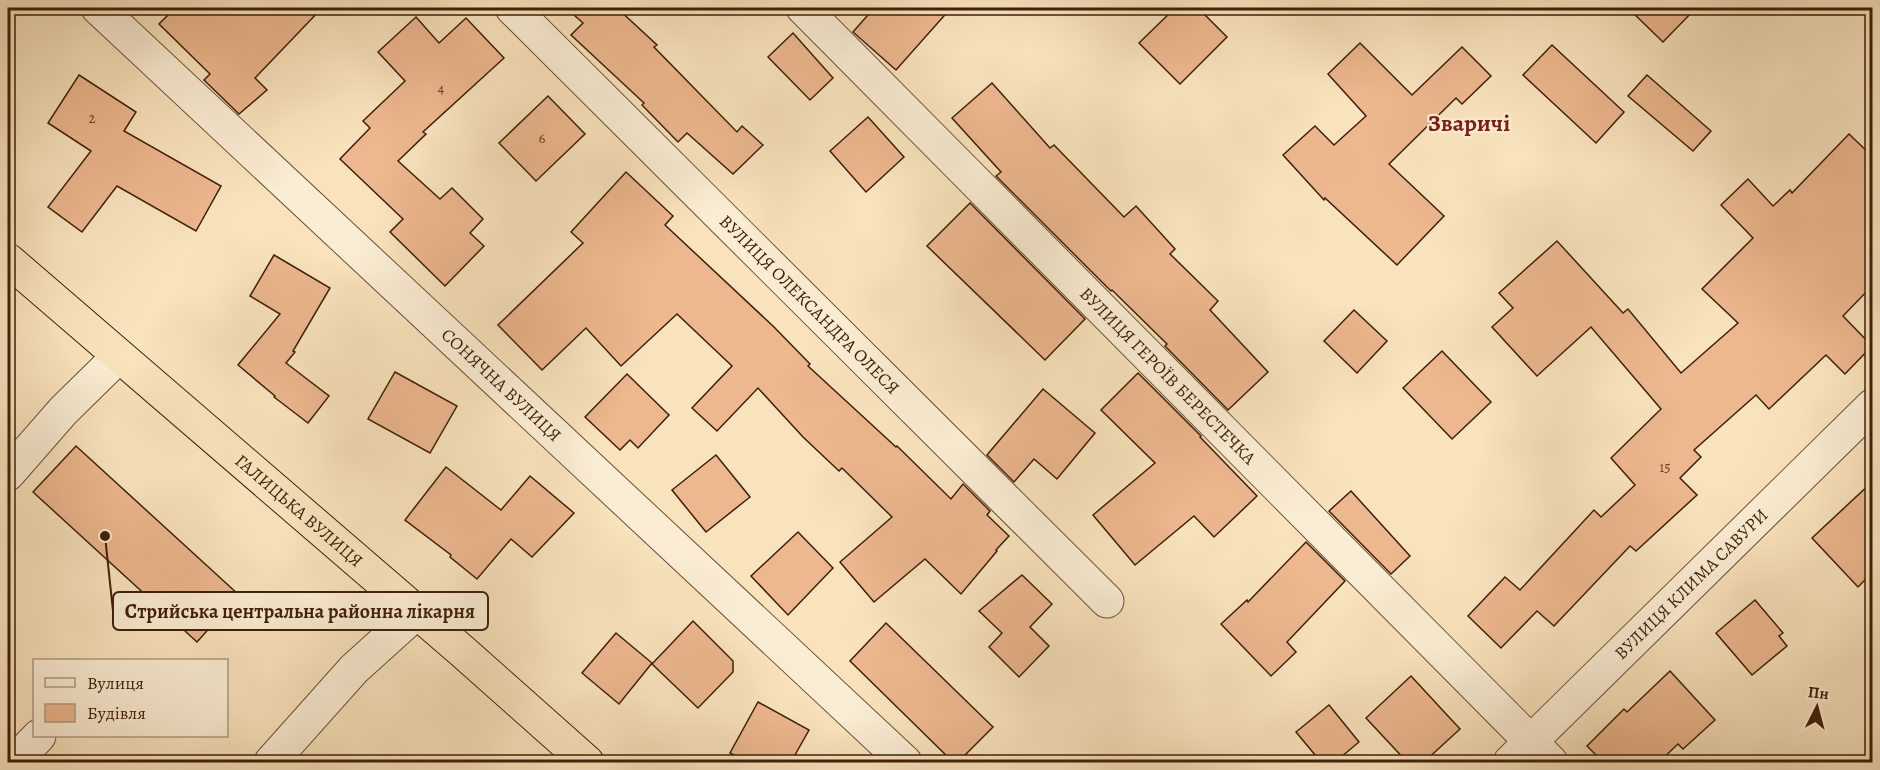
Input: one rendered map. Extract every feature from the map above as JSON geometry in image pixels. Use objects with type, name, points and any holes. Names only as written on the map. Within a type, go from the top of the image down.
[{"type":"highway","name":"ГАЛИЦЬКА ВУЛИЦЯ","points":[[8,260],[587,762]]},
{"type":"street","name":"СОНЯЧНА ВУЛИЦЯ","points":[[98,8],[905,762]]},
{"type":"street","name":"ВУЛИЦЯ ОЛЕКСАНДРА ОЛЕСЯ","points":[[512,8],[1107,601]]},
{"type":"street","name":"ВУЛИЦЯ ГЕРОЇВ БЕРЕСТЕЧКА","points":[[804,8],[1531,756]]},
{"type":"street","points":[[8,474],[63,411],[119,356]]},
{"type":"street","name":"ВУЛИЦЯ КЛИМА САВУРИ","points":[[1531,756],[1872,405]]},
{"type":"street","points":[[271,762],[354,669],[416,613]]},
{"type":"street","points":[[14,762],[37,737]]},
{"type":"building","points":[[175,8],[322,8],[255,78],[267,90],[239,114],[204,80],[210,74],[159,24]]},
{"type":"building","points":[[566,8],[617,8],[657,45],[654,47],[737,132],[742,126],[763,145],[733,174],[687,133],[678,142],[642,105],[644,103],[571,35],[583,23]]},
{"type":"building","points":[[874,8],[951,8],[896,70],[853,32]]},
{"type":"building","points":[[1175,8],[1198,8],[1227,37],[1180,84],[1139,43]]},
{"type":"building","points":[[1628,8],[1696,8],[1663,42]]},
{"type":"building","points":[[416,17],[439,43],[466,18],[504,58],[423,132],[426,134],[398,161],[440,199],[452,188],[483,219],[470,233],[484,246],[445,286],[390,232],[403,219],[340,159],[370,128],[363,121],[405,81],[378,52]]},
{"type":"building","points":[[793,33],[833,78],[810,100],[768,57]]},
{"type":"building","points":[[1360,43],[1412,95],[1462,47],[1491,76],[1462,104],[1456,98],[1389,164],[1444,216],[1397,265],[1325,198],[1324,200],[1283,155],[1315,126],[1334,145],[1366,116],[1328,74]]},
{"type":"building","points":[[1552,45],[1624,112],[1596,143],[1523,75]]},
{"type":"building","points":[[79,75],[136,112],[124,131],[221,186],[196,231],[117,186],[82,232],[48,207],[91,151],[48,123]]},
{"type":"building","points":[[1647,75],[1711,131],[1693,151],[1628,96]]},
{"type":"building","points":[[992,83],[1050,148],[1054,145],[1124,217],[1136,206],[1175,249],[1170,254],[1218,301],[1210,310],[1268,372],[1228,410],[1165,346],[1167,344],[996,176],[1001,172],[952,118]]},
{"type":"building","points":[[548,96],[585,134],[536,181],[499,143]]},
{"type":"building","points":[[868,117],[904,157],[866,192],[830,151]]},
{"type":"building","points":[[1849,134],[1872,156],[1872,286],[1843,316],[1872,346],[1845,374],[1826,355],[1769,409],[1756,395],[1694,450],[1701,457],[1680,478],[1697,495],[1636,551],[1630,546],[1554,626],[1537,611],[1501,648],[1468,616],[1505,577],[1520,590],[1594,510],[1601,517],[1635,485],[1611,458],[1661,409],[1591,327],[1537,376],[1492,327],[1513,308],[1499,293],[1557,241],[1623,313],[1628,309],[1681,373],[1738,323],[1702,289],[1753,238],[1721,205],[1748,179],[1773,206],[1790,190],[1792,193]]},
{"type":"building","points":[[626,172],[673,216],[665,225],[774,327],[810,364],[808,366],[897,446],[951,499],[963,484],[990,511],[987,515],[1009,536],[961,594],[925,559],[874,602],[840,562],[892,517],[842,468],[839,471],[803,437],[758,388],[717,431],[692,408],[732,366],[677,314],[621,366],[586,328],[542,370],[498,325],[583,243],[571,232]]},
{"type":"building","points":[[970,203],[1085,319],[1045,360],[927,246]]},
{"type":"building","points":[[274,255],[330,288],[293,351],[295,352],[286,363],[329,396],[308,423],[238,365],[280,314],[250,296]]},
{"type":"building","points":[[1354,310],[1387,341],[1357,373],[1324,341]]},
{"type":"building","points":[[1442,351],[1491,402],[1452,439],[1403,388]]},
{"type":"building","points":[[395,372],[457,406],[430,453],[368,419]]},
{"type":"building","points":[[1138,373],[1257,496],[1214,537],[1194,516],[1135,565],[1093,515],[1155,463],[1101,410]]},
{"type":"building","points":[[627,374],[669,415],[638,448],[630,440],[620,450],[585,417]]},
{"type":"building","points":[[1043,389],[1095,433],[1057,479],[1034,459],[1014,482],[987,455]]},
{"type":"building","points":[[76,446],[239,595],[197,642],[33,492]]},
{"type":"building","points":[[716,455],[750,497],[706,532],[672,490]]},
{"type":"building","points":[[446,467],[501,510],[530,476],[574,513],[532,557],[511,539],[477,579],[450,557],[451,555],[405,520]]},
{"type":"building","points":[[1872,482],[1872,573],[1858,587],[1812,538]]},
{"type":"building","points":[[1351,491],[1410,556],[1391,574],[1329,511]]},
{"type":"building","points":[[798,532],[833,568],[788,615],[751,576]]},
{"type":"building","points":[[1306,542],[1345,581],[1287,642],[1296,652],[1271,676],[1221,624],[1247,600],[1248,602]]},
{"type":"building","points":[[1022,575],[1052,604],[1030,627],[1049,646],[1019,677],[989,647],[1002,633],[979,611]]},
{"type":"building","points":[[1755,600],[1783,633],[1779,636],[1787,646],[1752,675],[1716,633]]},
{"type":"building","points":[[693,621],[733,661],[733,672],[698,708],[652,664]]},
{"type":"building","points":[[886,623],[993,727],[958,762],[953,762],[850,661]]},
{"type":"building","points":[[616,633],[652,663],[619,704],[582,673]]},
{"type":"building","points":[[1670,671],[1715,720],[1683,749],[1678,744],[1659,762],[1603,762],[1587,746],[1624,709],[1627,712]]},
{"type":"building","points":[[1411,676],[1460,729],[1424,762],[1407,762],[1366,718]]},
{"type":"building","points":[[758,702],[809,730],[791,762],[747,762],[730,753]]},
{"type":"building","points":[[1329,705],[1359,742],[1335,762],[1321,762],[1296,732]]},
{"type":"place","name":"Стрийська центральна районна лікарня","points":[[105,536]]},
{"type":"district","name":"Зваричі","points":[[1469,123]]}]
